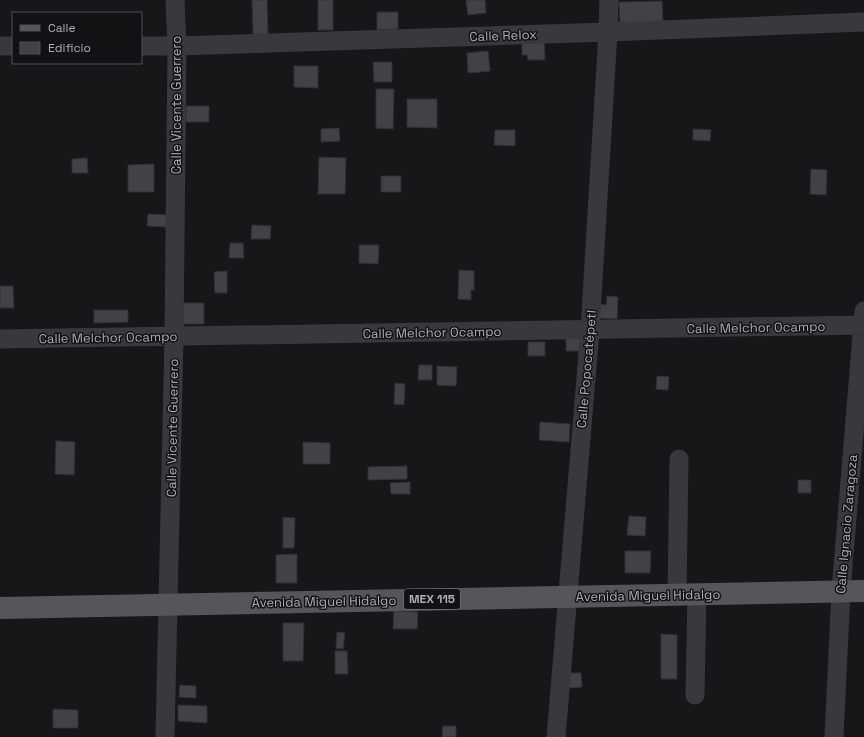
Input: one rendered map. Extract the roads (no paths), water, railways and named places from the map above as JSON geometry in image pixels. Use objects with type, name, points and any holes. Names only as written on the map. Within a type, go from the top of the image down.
[{"type":"main road","name":"Avenida Miguel Hidalgo","points":[[0,608],[864,591]]},
{"type":"street","name":"Calle Vicente Guerrero","points":[[165,737],[174,336],[177,46],[175,0]]},
{"type":"street","name":"Calle Popocatépetl","points":[[556,737],[590,330],[610,0]]},
{"type":"street","name":"Calle Relox","points":[[142,46],[608,32],[864,22]]},
{"type":"street","points":[[0,46],[12,46]]},
{"type":"street","name":"Calle Melchor Ocampo","points":[[0,339],[590,330],[864,320]]},
{"type":"street","name":"Calle Ignacio Zaragoza","points":[[834,737],[841,591],[864,320]]},
{"type":"street","points":[[679,459],[695,695]]}]
